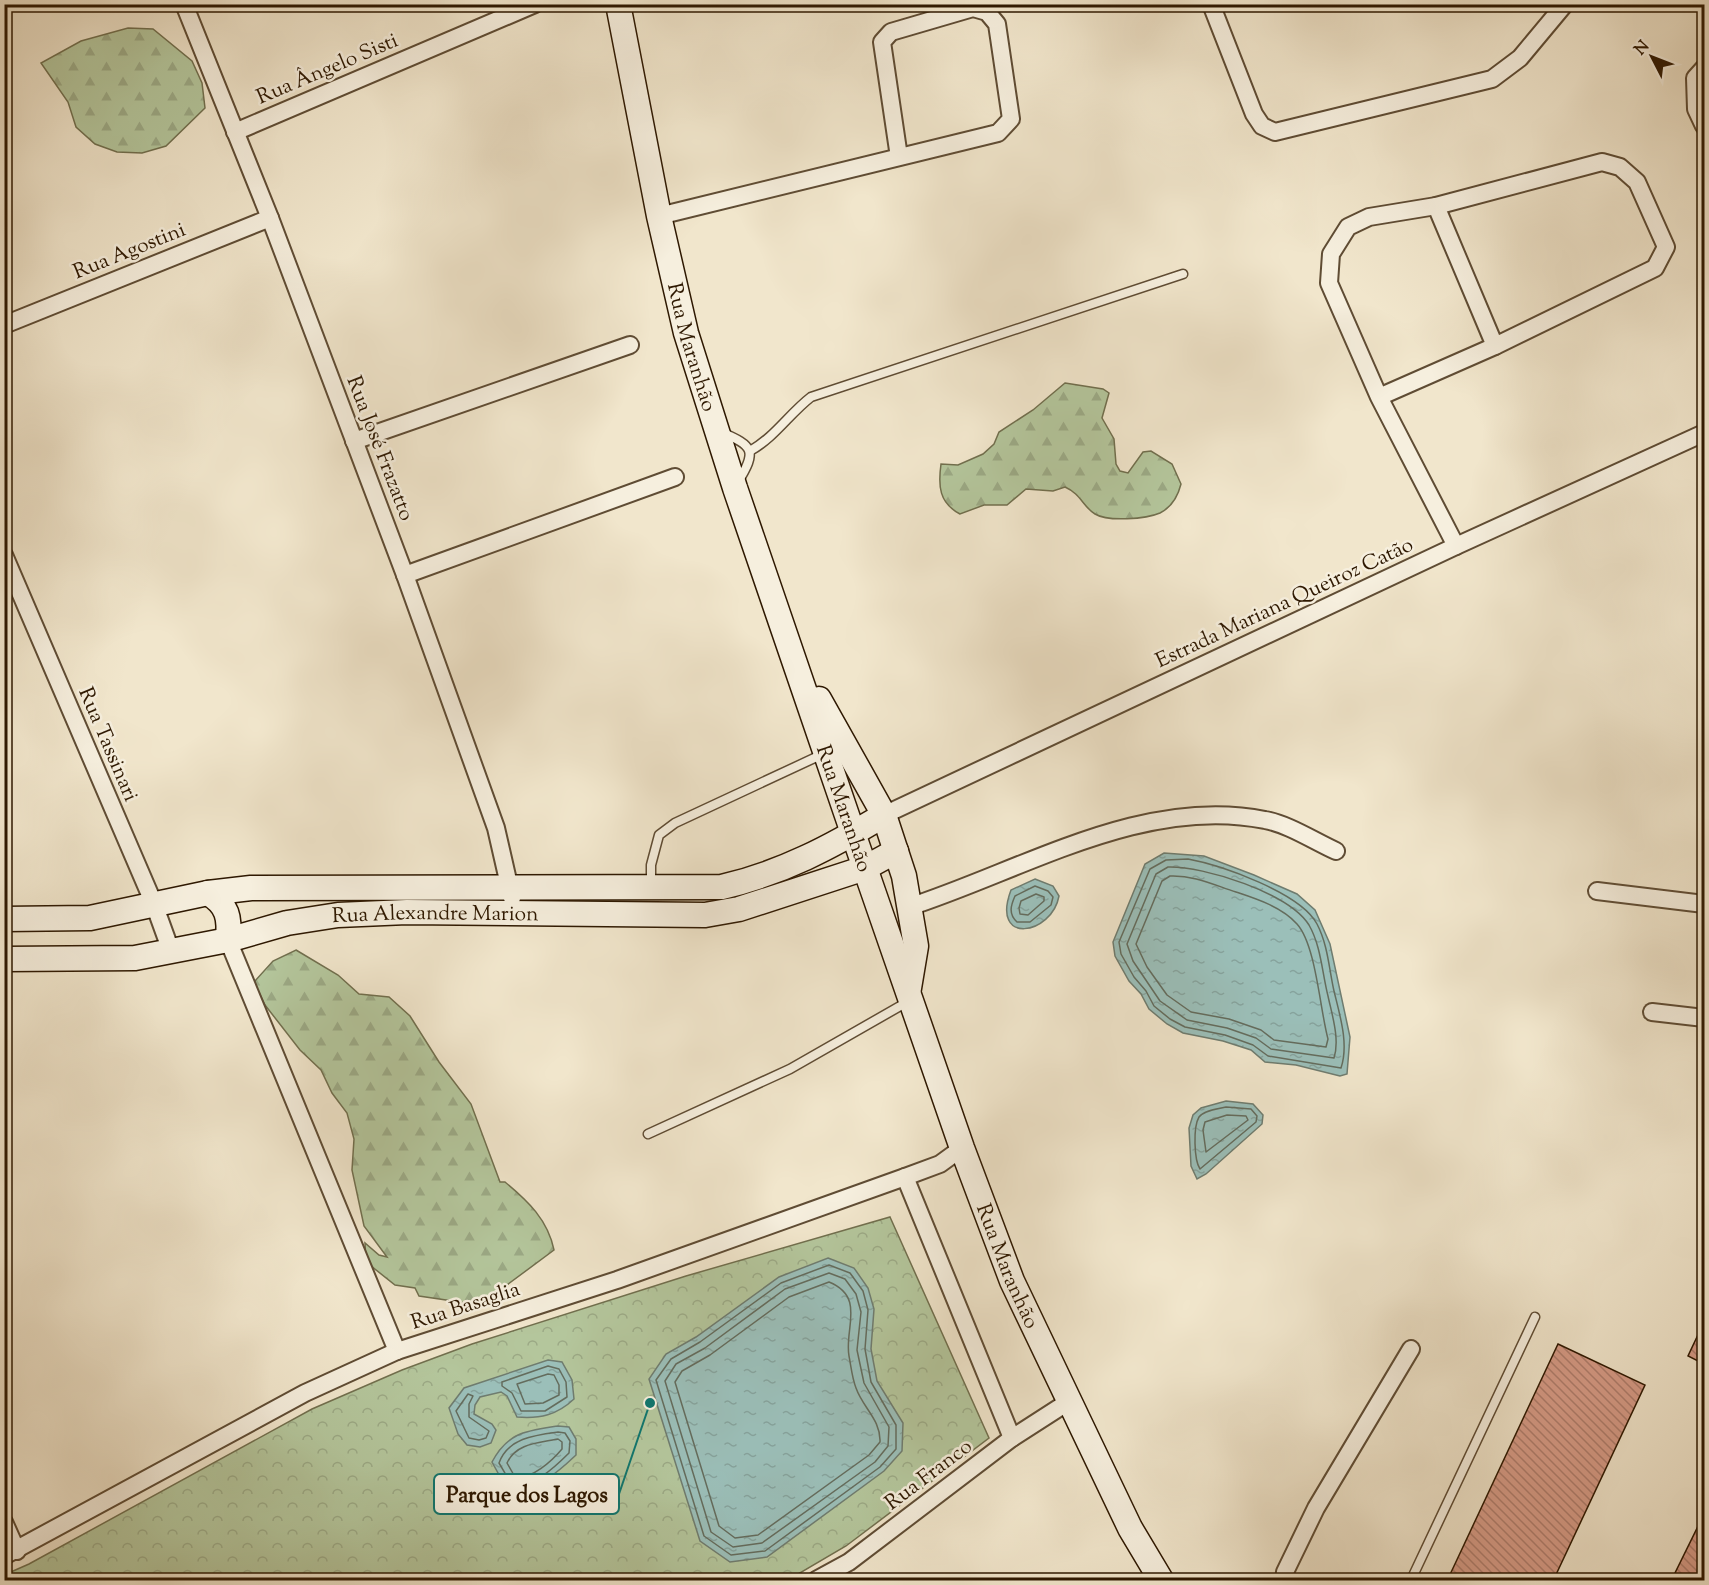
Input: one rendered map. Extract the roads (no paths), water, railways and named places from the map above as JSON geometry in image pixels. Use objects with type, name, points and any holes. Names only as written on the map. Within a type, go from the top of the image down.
[{"type":"main road","name":"Rua Maranhão","points":[[618,4],[659,216],[686,333],[735,488],[865,868],[962,1148],[1012,1281],[1130,1528],[1161,1581]]},
{"type":"main road","points":[[792,653],[884,815],[904,876],[916,946],[910,996]]},
{"type":"main road","name":"Rua Alexandre Marion","points":[[4,919],[90,918],[208,893],[251,888],[302,886],[722,887],[762,878],[802,861],[884,815]]},
{"type":"main road","name":"Rua Alexandre Marion","points":[[4,959],[135,958],[228,940],[286,923],[338,915],[407,912],[705,915],[739,909],[865,868],[896,851]]},
{"type":"main road","points":[[208,893],[226,908],[230,923],[228,940]]},
{"type":"street","name":"Rua José Frazatto","points":[[184,4],[270,218],[405,575],[496,828],[512,886],[513,914]]},
{"type":"street","name":"Rua Ângelo Sisti","points":[[235,132],[535,4]]},
{"type":"street","points":[[1211,4],[1254,114],[1262,126],[1275,132],[1492,80],[1520,58],[1565,4]]},
{"type":"street","points":[[659,216],[998,133],[1011,119],[997,24],[987,12],[973,8],[891,32],[882,42],[899,157]]},
{"type":"street","points":[[1704,68],[1695,78],[1696,109],[1704,126]]},
{"type":"street","points":[[1379,397],[1495,346],[1655,268],[1666,247],[1637,183],[1620,167],[1602,162],[1436,206],[1369,217],[1348,227],[1330,254],[1329,283],[1379,397],[1456,546]]},
{"type":"street","points":[[1436,206],[1495,346]]},
{"type":"street","name":"Rua Agostini","points":[[4,325],[270,218]]},
{"type":"street","points":[[354,441],[630,345]]},
{"type":"street","name":"Estrada Mariana Queiroz Catão","points":[[884,815],[1456,546],[1704,433]]},
{"type":"street","points":[[405,575],[675,477]]},
{"type":"street","name":"Rua Tassinari","points":[[4,555],[171,951]]},
{"type":"street","points":[[909,907],[1121,828],[1210,813],[1267,820],[1336,850]]},
{"type":"street","points":[[1597,891],[1704,904]]},
{"type":"street","points":[[228,940],[397,1351]]},
{"type":"street","points":[[1652,1012],[1704,1018]]},
{"type":"street","name":"Rua Basaglia","points":[[11,1554],[305,1393],[397,1351],[617,1280],[904,1177],[940,1164],[962,1148]]},
{"type":"street","points":[[904,1177],[1012,1438]]},
{"type":"street","points":[[1284,1581],[1285,1572],[1316,1508],[1411,1348]]},
{"type":"street","name":"Rua Franco","points":[[816,1581],[849,1562],[1012,1438],[1068,1402]]},
{"type":"street","points":[[4,1522],[11,1554]]},
{"type":"lane","points":[[750,451],[766,442],[795,410],[811,397],[1183,274]]},
{"type":"lane","points":[[716,430],[740,440],[750,451],[751,459],[735,488]]},
{"type":"lane","points":[[651,887],[651,865],[659,835],[675,823],[826,753]]},
{"type":"lane","points":[[648,1134],[790,1069],[910,996]]},
{"type":"lane","points":[[1412,1581],[1535,1317]]},
{"type":"water","points":[[1164,853],[1204,856],[1297,894],[1315,910],[1330,944],[1350,1037],[1347,1074],[1340,1076],[1296,1065],[1265,1062],[1251,1050],[1223,1041],[1183,1033],[1167,1024],[1149,1009],[1115,956],[1113,942],[1145,864]]},
{"type":"water","points":[[1035,879],[1053,886],[1059,896],[1054,909],[1046,919],[1035,926],[1024,929],[1015,927],[1009,920],[1007,908],[1011,890]]},
{"type":"water","points":[[1226,1101],[1253,1104],[1263,1115],[1262,1124],[1206,1174],[1197,1179],[1191,1166],[1189,1128],[1193,1115],[1201,1108]]},
{"type":"water","points":[[828,1258],[854,1268],[868,1288],[874,1309],[871,1349],[877,1381],[903,1423],[902,1451],[884,1471],[767,1557],[730,1562],[700,1541],[649,1379],[666,1354],[696,1337],[779,1277]]},
{"type":"water","points":[[548,1360],[562,1362],[572,1380],[574,1399],[555,1412],[541,1416],[517,1417],[507,1396],[501,1392],[480,1397],[475,1405],[474,1414],[492,1424],[496,1430],[491,1443],[480,1447],[467,1445],[458,1434],[449,1408],[464,1388]]},
{"type":"water","points":[[558,1426],[569,1427],[576,1439],[576,1455],[546,1480],[509,1493],[492,1462],[498,1452],[511,1439],[519,1435]]},
{"type":"place","name":"Parque dos Lagos","points":[[650,1403]]}]
